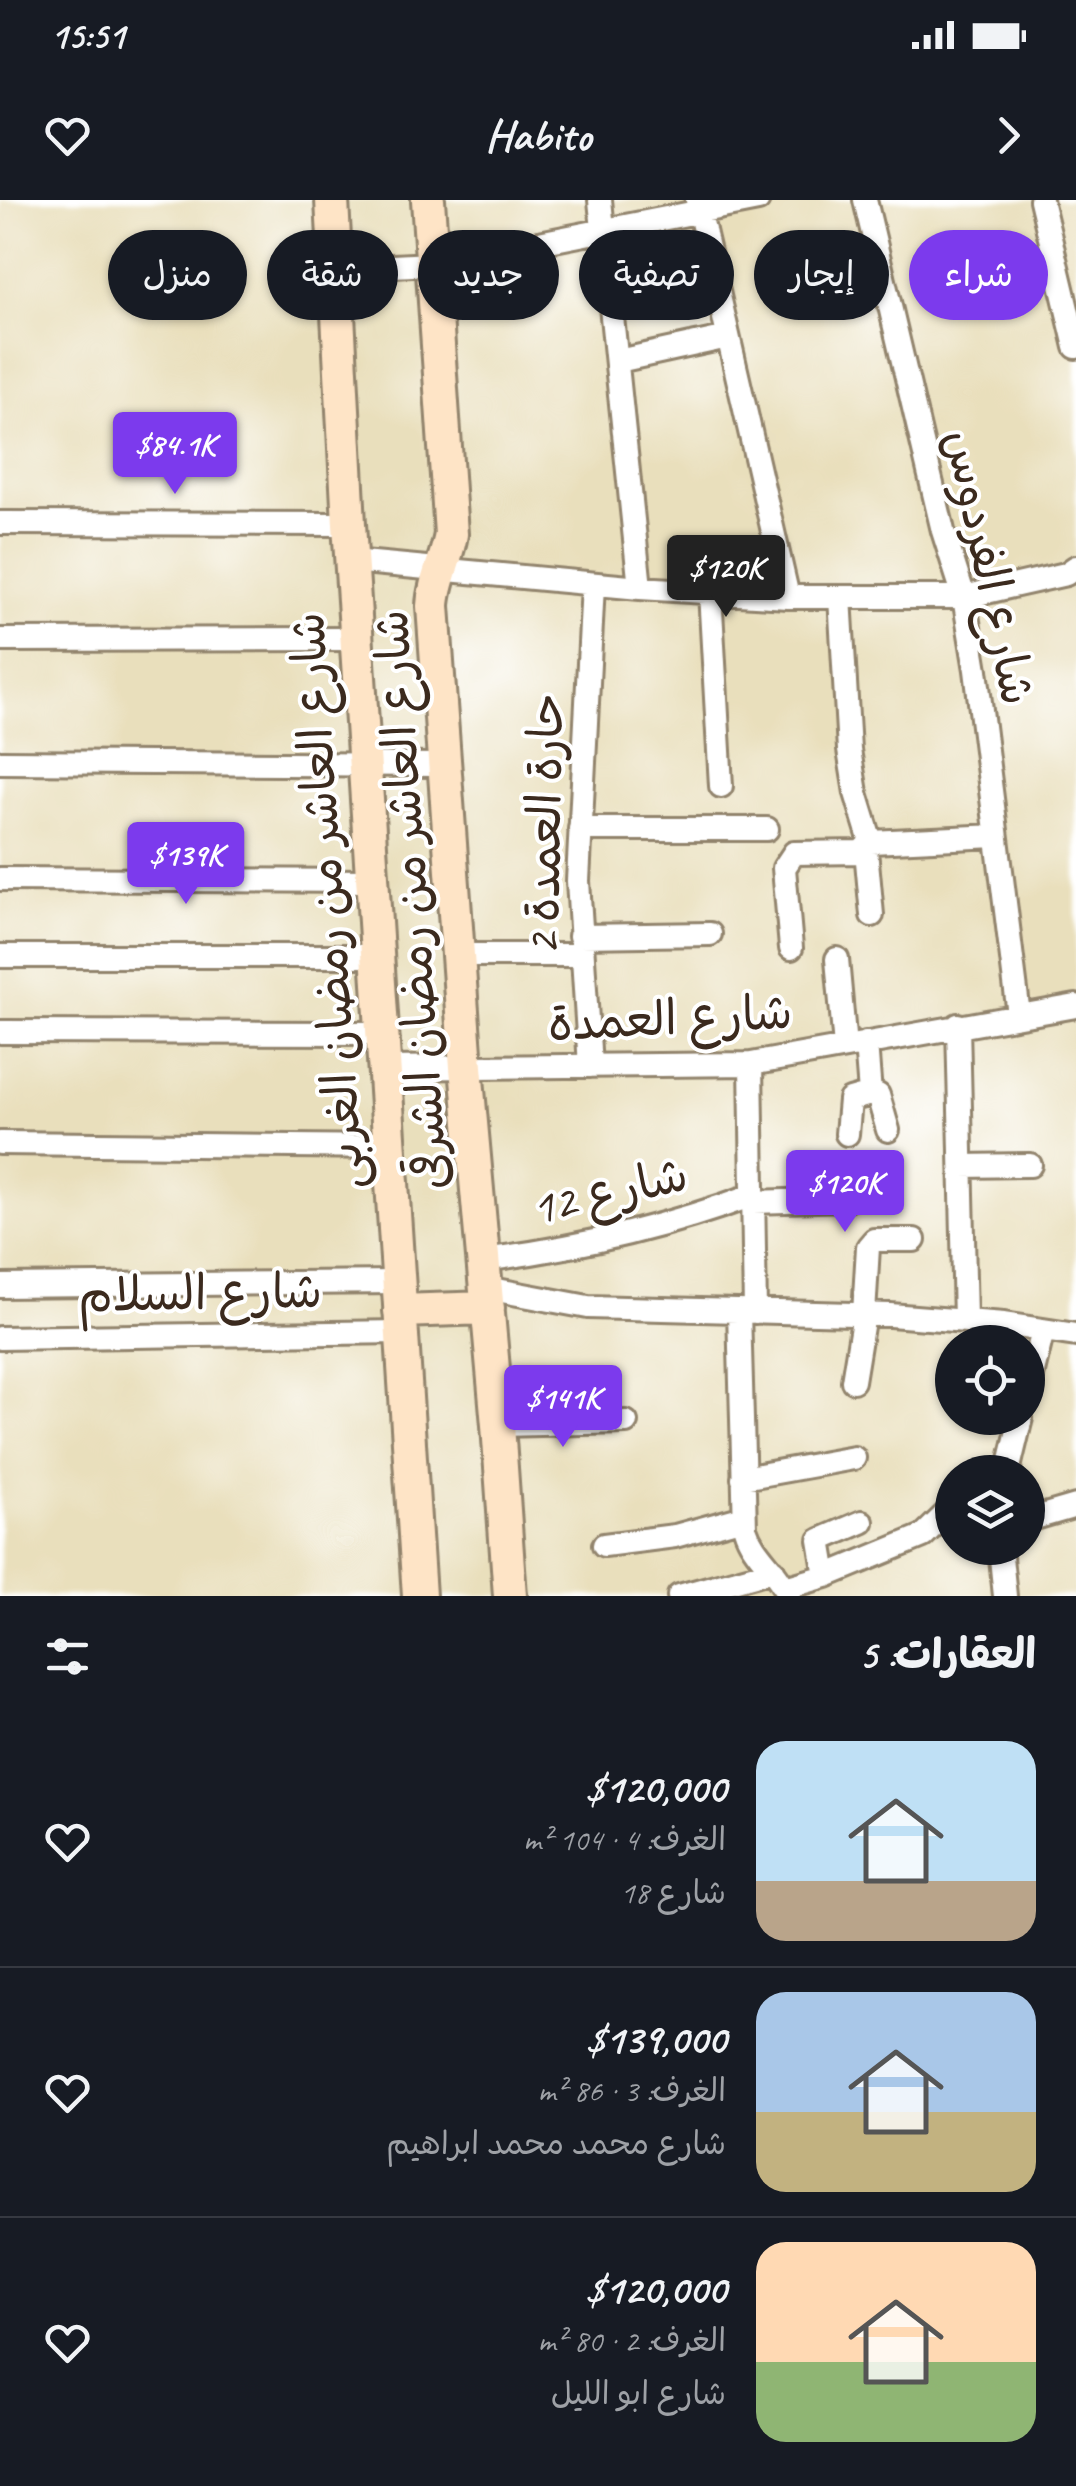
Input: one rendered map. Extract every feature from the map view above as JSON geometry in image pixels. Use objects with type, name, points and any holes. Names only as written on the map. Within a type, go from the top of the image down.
[{"type":"street","name":"شارع العاشر من رمضان الغربى","points":[[332,200],[333,230]]},
{"type":"street","name":"شارع العاشر من رمضان الشرقى","points":[[428,200],[430,230]]},
{"type":"street","points":[[600,200],[604,230]]},
{"type":"street","points":[[611,230],[698,206],[758,200]]},
{"type":"street","name":"شارع الفردوس","points":[[866,200],[942,531],[964,597],[1019,1015]]},
{"type":"street","points":[[1040,200],[1076,347]]},
{"type":"street","points":[[698,206],[788,597]]},
{"type":"street","name":"شارع العاشر من رمضان الغربى","points":[[337,320],[419,1596]]},
{"type":"street","name":"شارع العاشر من رمضان الشرقى","points":[[436,320],[451,534],[433,606],[510,1596]]},
{"type":"street","points":[[614,320],[640,588]]},
{"type":"street","points":[[618,361],[728,337]]},
{"type":"street","points":[[0,523],[349,524]]},
{"type":"street","points":[[352,561],[640,588],[788,597],[964,597],[1066,574],[1076,566]]},
{"type":"street","name":"حارة العمدة 2","points":[[590,1066],[581,946],[580,829],[592,584]]},
{"type":"street","points":[[710,592],[721,786]]},
{"type":"street","points":[[840,597],[849,750],[869,846],[872,915]]},
{"type":"street","points":[[0,640],[357,639]]},
{"type":"street","points":[[0,762],[444,764]]},
{"type":"street","points":[[580,829],[767,829]]},
{"type":"street","points":[[791,948],[784,868],[794,854],[996,836]]},
{"type":"street","points":[[0,879],[373,881]]},
{"type":"street","points":[[458,955],[710,934]]},
{"type":"street","points":[[0,956],[378,956]]},
{"type":"street","points":[[836,959],[870,1094]]},
{"type":"street","name":"شارع العمدة","points":[[385,1068],[751,1064],[1076,1006]]},
{"type":"street","points":[[958,1025],[966,1320]]},
{"type":"street","points":[[0,1032],[382,1034]]},
{"type":"street","points":[[751,1064],[753,1199],[744,1517],[753,1548],[782,1585]]},
{"type":"street","points":[[847,1134],[850,1100],[870,1094],[878,1096],[888,1130]]},
{"type":"street","points":[[0,1144],[390,1148]]},
{"type":"street","points":[[962,1166],[1030,1165]]},
{"type":"street","name":"شارع 12","points":[[486,1285],[553,1251],[621,1237],[753,1199],[850,1198]]},
{"type":"street","points":[[853,1381],[870,1243],[914,1240]]},
{"type":"street","points":[[400,1308],[486,1285],[588,1306],[864,1314],[1004,1325]]},
{"type":"street","name":"شارع السلام","points":[[0,1286],[400,1308]]},
{"type":"street","name":"شارع السلام","points":[[0,1338],[400,1308]]},
{"type":"street","points":[[1045,1330],[1076,1335]]},
{"type":"street","points":[[498,1425],[626,1422]]},
{"type":"street","points":[[743,1478],[854,1458]]},
{"type":"street","points":[[1045,1515],[1076,1506]]},
{"type":"street","points":[[604,1546],[675,1536],[744,1517]]},
{"type":"street","points":[[826,1576],[821,1538],[862,1522]]},
{"type":"street","points":[[679,1596],[826,1576],[923,1536],[935,1524]]},
{"type":"street","points":[[1002,1565],[1005,1596]]}]
